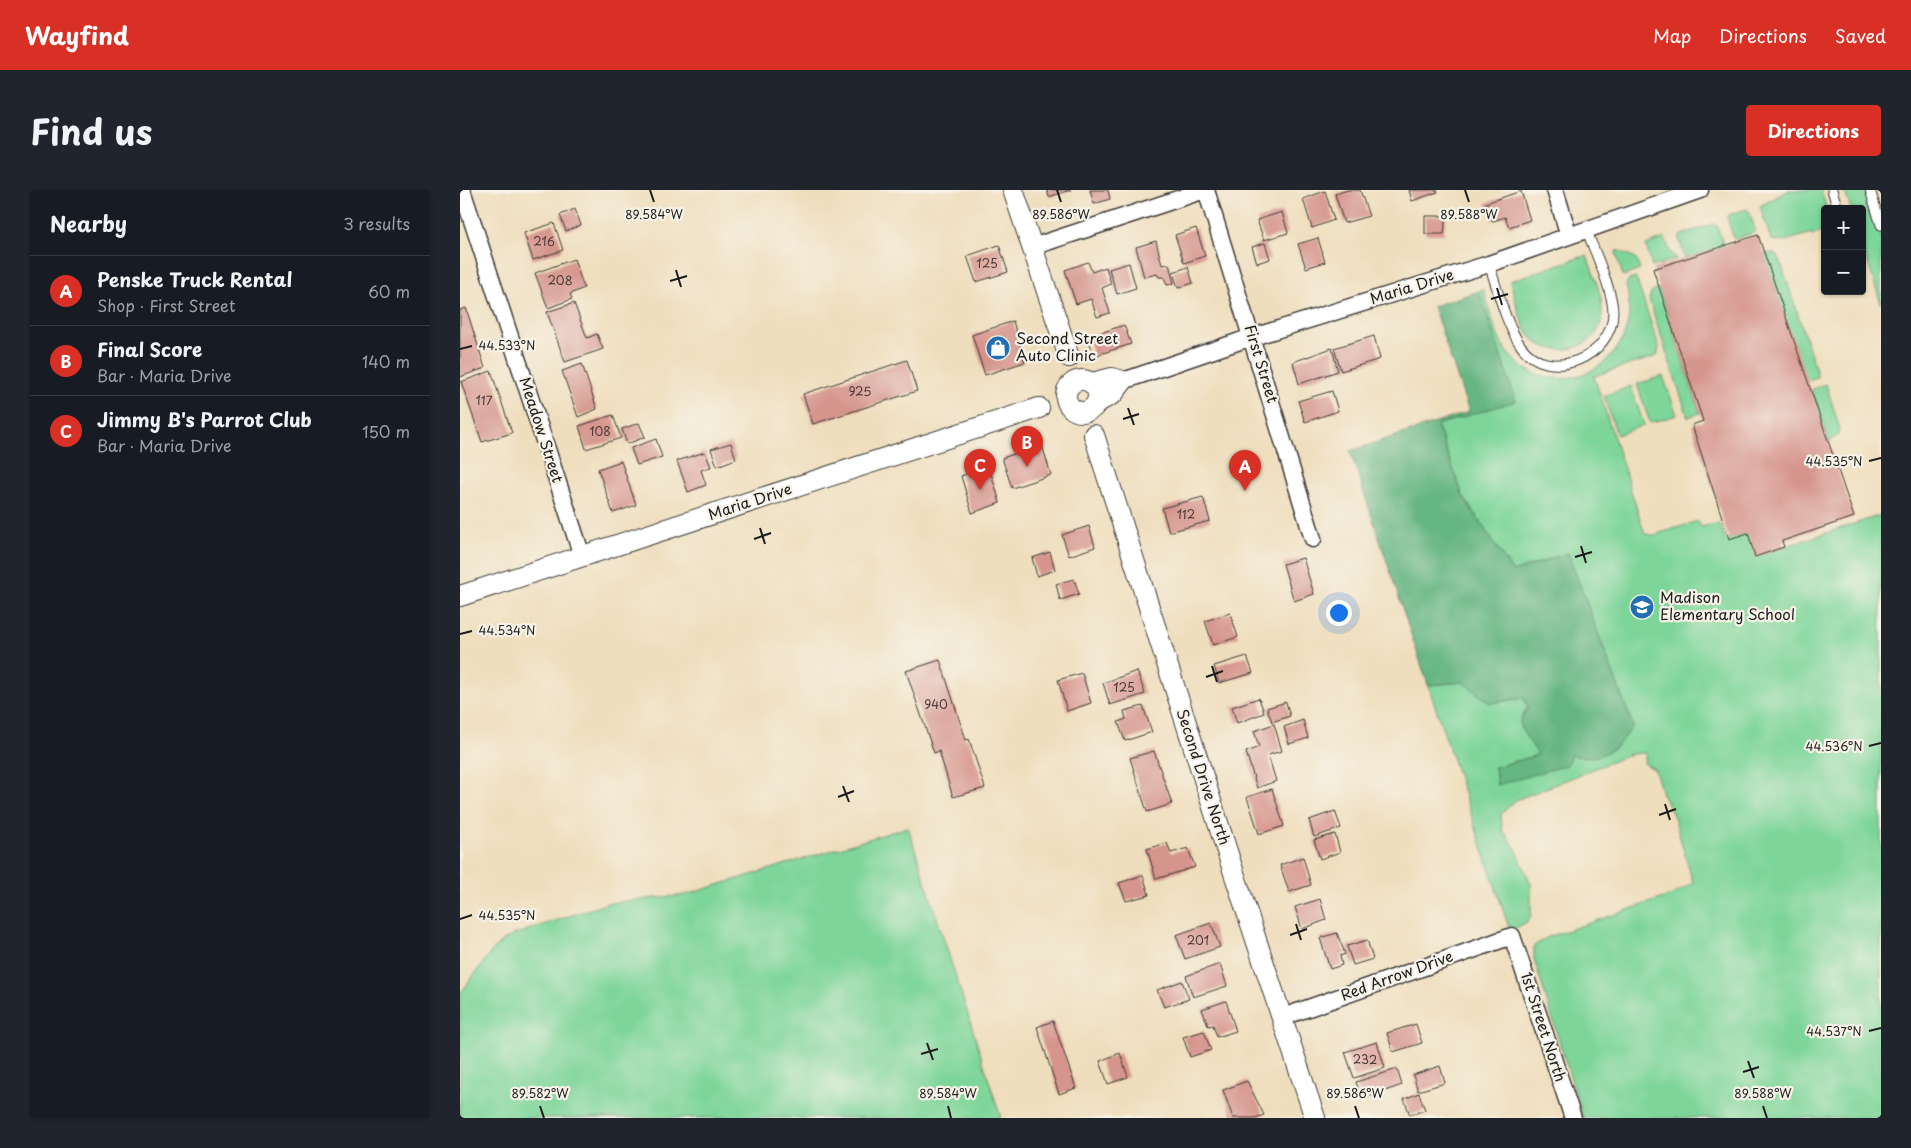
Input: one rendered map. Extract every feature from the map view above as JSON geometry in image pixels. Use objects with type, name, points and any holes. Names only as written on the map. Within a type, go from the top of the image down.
[{"type":"street","name":"Meadow Street","points":[[462,190],[582,556]]},
{"type":"street","points":[[1013,190],[1069,357],[1082,368],[1083,396]]},
{"type":"street","points":[[1032,247],[1206,190]]},
{"type":"street","name":"First Street","points":[[1206,190],[1253,337],[1313,539]]},
{"type":"street","points":[[1555,190],[1569,236]]},
{"type":"street","name":"Maria Drive","points":[[460,596],[1039,408],[1047,400],[1113,394],[1123,381],[1253,337],[1489,264],[1569,236],[1586,228],[1700,190]]},
{"type":"street","name":"Second Drive North","points":[[1083,396],[1098,423],[1094,435],[1230,863],[1283,1017],[1315,1118]]},
{"type":"street","name":"Red Arrow Drive","points":[[1283,1017],[1512,936]]},
{"type":"street","name":"1st Street North","points":[[1512,936],[1573,1118]]},
{"type":"lane","points":[[1832,190],[1837,205]]},
{"type":"lane","points":[[1870,190],[1881,225]]},
{"type":"lane","points":[[1489,264],[1514,332],[1522,347],[1546,362],[1561,364],[1579,361],[1595,352],[1604,341],[1611,328],[1613,312],[1586,228]]},
{"type":"green space","points":[[1789,190],[1821,190],[1826,205],[1821,205],[1821,231],[1813,236],[1812,233],[1782,242],[1771,240],[1760,206]]},
{"type":"green space","points":[[1841,190],[1867,190],[1881,234],[1881,304],[1866,257],[1866,205],[1850,205],[1846,195]]},
{"type":"green space","points":[[1746,209],[1749,211],[1756,232],[1734,239],[1727,218],[1729,215]]},
{"type":"green space","points":[[1713,224],[1717,226],[1724,246],[1685,259],[1679,238],[1681,235]]},
{"type":"green space","points":[[1665,238],[1670,251],[1677,259],[1652,267],[1646,245]]},
{"type":"green space","points":[[1617,250],[1636,258],[1640,270],[1623,276],[1616,254]]},
{"type":"green space","points":[[1774,253],[1780,260],[1817,373],[1817,377],[1806,381],[1764,254]]},
{"type":"green space","points":[[1587,255],[1601,299],[1602,314],[1599,327],[1593,337],[1584,344],[1573,348],[1561,350],[1549,348],[1538,343],[1529,335],[1523,323],[1510,281]]},
{"type":"green space","points":[[1636,278],[1659,347],[1657,356],[1594,376],[1645,534],[1654,535],[1698,521],[1701,527],[1720,523],[1725,540],[1748,533],[1756,556],[1881,515],[1881,1118],[1583,1118],[1534,959],[1534,946],[1548,937],[1672,895],[1693,883],[1674,817],[1662,794],[1655,770],[1644,763],[1646,753],[1631,754],[1516,800],[1501,814],[1502,829],[1516,849],[1531,884],[1531,915],[1527,922],[1510,931],[1428,685],[1463,682],[1490,703],[1524,698],[1528,707],[1520,721],[1521,726],[1538,755],[1495,767],[1497,785],[1633,726],[1567,553],[1513,572],[1463,496],[1437,425],[1515,400],[1479,291],[1483,289],[1502,344],[1519,365],[1541,376],[1564,378],[1587,373],[1607,360],[1622,340],[1629,315],[1626,285],[1629,280]]},
{"type":"green space","points":[[1659,288],[1700,413],[1688,417],[1649,300],[1651,293]]},
{"type":"green space","points":[[1479,291],[1516,401],[1437,425],[1463,496],[1513,572],[1568,553],[1633,726],[1621,742],[1607,752],[1591,757],[1571,755],[1567,765],[1497,785],[1495,767],[1538,755],[1523,730],[1520,721],[1528,707],[1524,698],[1490,703],[1463,682],[1428,685],[1350,451],[1469,412],[1433,306]]},
{"type":"green space","points":[[1663,376],[1677,415],[1650,423],[1637,384]]},
{"type":"green space","points":[[1826,384],[1839,426],[1838,435],[1829,442],[1812,389]]},
{"type":"green space","points":[[1631,386],[1644,425],[1617,435],[1604,396]]},
{"type":"green space","points":[[908,827],[1001,1118],[460,1118],[460,994],[491,952],[500,943],[513,935],[608,903],[685,895]]},
{"type":"building","points":[[1047,190],[1071,190],[1049,197]]},
{"type":"building","points":[[1090,190],[1108,190],[1110,199],[1094,204]]},
{"type":"building","points":[[1348,190],[1360,190],[1369,216],[1344,223],[1335,194]]},
{"type":"building","points":[[1409,190],[1437,190],[1438,192],[1412,201]]},
{"type":"building","points":[[1325,191],[1334,220],[1312,228],[1303,199]]},
{"type":"building","points":[[1521,191],[1530,220],[1509,227],[1505,217],[1493,221],[1486,203]]},
{"type":"building","points":[[575,209],[581,225],[566,231],[560,215]]},
{"type":"building","points":[[1282,212],[1288,233],[1264,240],[1257,220]]},
{"type":"building","points":[[1425,216],[1446,216],[1444,234],[1425,234]]},
{"type":"building","points":[[554,223],[563,250],[533,260],[524,233]]},
{"type":"building","points":[[1196,228],[1205,256],[1184,263],[1175,235]]},
{"type":"building","points":[[1758,235],[1854,517],[1782,541],[1784,547],[1755,557],[1748,533],[1729,539],[1692,425],[1703,421],[1653,269]]},
{"type":"building","points":[[1318,238],[1325,262],[1306,268],[1298,244]]},
{"type":"building","points":[[1156,241],[1162,265],[1169,264],[1174,283],[1167,285],[1164,277],[1159,277],[1157,274],[1144,277],[1136,247]]},
{"type":"building","points":[[1265,243],[1270,259],[1257,263],[1252,247]]},
{"type":"building","points":[[999,245],[1008,272],[976,282],[967,256]]},
{"type":"building","points":[[574,259],[584,288],[570,294],[572,299],[548,308],[535,273]]},
{"type":"building","points":[[1088,262],[1092,272],[1106,267],[1111,284],[1102,288],[1110,313],[1097,317],[1091,299],[1076,304],[1065,270]]},
{"type":"building","points":[[1129,263],[1136,288],[1117,294],[1109,269]]},
{"type":"building","points":[[1188,267],[1193,283],[1178,288],[1173,272]]},
{"type":"building","points":[[574,303],[587,338],[597,334],[603,349],[565,362],[547,312]]},
{"type":"building","points":[[466,308],[485,368],[460,377],[460,310]]},
{"type":"building","name":"Second Street Auto Clinic","points":[[1013,321],[1025,362],[985,375],[972,335]]},
{"type":"building","points":[[1124,325],[1131,344],[1094,356],[1088,337]]},
{"type":"building","points":[[1374,336],[1380,359],[1341,371],[1334,348]]},
{"type":"building","points":[[1332,348],[1338,371],[1299,384],[1293,362]]},
{"type":"building","points":[[907,360],[917,391],[813,424],[803,394]]},
{"type":"building","points":[[582,364],[597,409],[578,417],[562,371]]},
{"type":"building","points":[[491,371],[512,433],[482,442],[461,382]]},
{"type":"building","points":[[1332,391],[1338,411],[1305,422],[1298,401]]},
{"type":"building","points":[[613,415],[621,438],[586,449],[579,426]]},
{"type":"building","points":[[639,423],[645,437],[627,444],[622,429]]},
{"type":"building","points":[[656,439],[662,457],[637,465],[631,448]]},
{"type":"building","points":[[731,443],[736,459],[717,466],[711,449]]},
{"type":"building","points":[[1042,445],[1051,475],[1012,488],[1002,458]]},
{"type":"building","points":[[705,452],[711,467],[701,470],[706,485],[688,492],[677,461]]},
{"type":"building","points":[[990,460],[993,469],[990,470],[1000,503],[972,513],[961,476],[972,472],[970,467]]},
{"type":"building","points":[[621,461],[636,505],[613,513],[598,469]]},
{"type":"building","points":[[1203,497],[1210,521],[1169,532],[1162,508]]},
{"type":"building","points":[[1089,526],[1095,547],[1069,556],[1062,535]]},
{"type":"building","points":[[1050,552],[1055,570],[1037,576],[1032,558]]},
{"type":"building","points":[[1303,558],[1314,594],[1294,601],[1283,564]]},
{"type":"building","points":[[1074,579],[1079,594],[1060,600],[1056,584]]},
{"type":"building","points":[[1230,613],[1238,637],[1213,645],[1205,621]]},
{"type":"building","points":[[1247,656],[1253,673],[1219,683],[1214,666]]},
{"type":"building","points":[[940,660],[966,740],[969,739],[985,788],[953,797],[939,751],[934,753],[906,671]]},
{"type":"building","points":[[1137,671],[1145,694],[1110,705],[1103,683]]},
{"type":"building","points":[[1082,673],[1091,703],[1067,711],[1058,680]]},
{"type":"building","points":[[1259,698],[1264,713],[1237,723],[1232,707]]},
{"type":"building","points":[[1286,702],[1290,716],[1272,722],[1267,708]]},
{"type":"building","points":[[1143,706],[1152,732],[1125,741],[1118,722],[1126,719],[1124,711]]},
{"type":"building","points":[[1303,720],[1308,738],[1289,744],[1284,727]]},
{"type":"building","points":[[1274,724],[1282,751],[1268,755],[1276,781],[1257,788],[1246,752],[1259,747],[1254,731]]},
{"type":"building","points":[[1154,751],[1172,804],[1147,812],[1130,758]]},
{"type":"building","points":[[1272,789],[1284,826],[1259,834],[1247,797]]},
{"type":"building","points":[[1335,811],[1341,828],[1314,837],[1309,820]]},
{"type":"building","points":[[1335,834],[1340,852],[1320,859],[1314,840]]},
{"type":"building","points":[[1167,843],[1171,853],[1188,848],[1195,867],[1156,879],[1147,849]]},
{"type":"building","points":[[1303,857],[1311,885],[1289,892],[1280,865]]},
{"type":"building","points":[[1143,875],[1149,895],[1126,901],[1119,883]]},
{"type":"building","points":[[1320,899],[1326,920],[1302,929],[1295,907]]},
{"type":"building","points":[[1211,923],[1220,947],[1185,959],[1176,935]]},
{"type":"building","points":[[1337,933],[1345,954],[1340,956],[1342,965],[1330,969],[1320,938]]},
{"type":"building","points":[[1367,940],[1373,959],[1353,965],[1347,946]]},
{"type":"building","points":[[1220,964],[1227,986],[1193,997],[1186,976]]},
{"type":"building","points":[[1182,981],[1189,999],[1164,1007],[1157,990]]},
{"type":"building","points":[[1226,1001],[1236,1031],[1217,1037],[1213,1025],[1208,1026],[1202,1009]]},
{"type":"building","points":[[1053,1021],[1076,1088],[1059,1094],[1037,1027]]},
{"type":"building","points":[[1416,1024],[1422,1043],[1393,1052],[1387,1033]]},
{"type":"building","points":[[1204,1031],[1211,1050],[1190,1057],[1183,1037]]},
{"type":"building","points":[[1377,1042],[1385,1068],[1354,1078],[1345,1052]]},
{"type":"building","points":[[1120,1053],[1128,1077],[1108,1084],[1100,1061]]},
{"type":"building","points":[[1440,1066],[1445,1083],[1418,1091],[1413,1075]]},
{"type":"building","points":[[1397,1069],[1402,1085],[1362,1099],[1356,1082]]},
{"type":"building","points":[[1247,1081],[1264,1115],[1255,1118],[1233,1118],[1223,1090]]},
{"type":"building","points":[[1419,1093],[1425,1110],[1410,1115],[1404,1099]]},
{"type":"place","name":"Second Street Auto Clinic","points":[[998,348]]},
{"type":"place","name":"Final Score","points":[[1027,467]]},
{"type":"place","name":"Jimmy B's Parrot Club","points":[[980,490]]},
{"type":"place","name":"Penske Truck Rental","points":[[1245,491]]},
{"type":"place","name":"Madison Elementary School","points":[[1642,607]]}]
